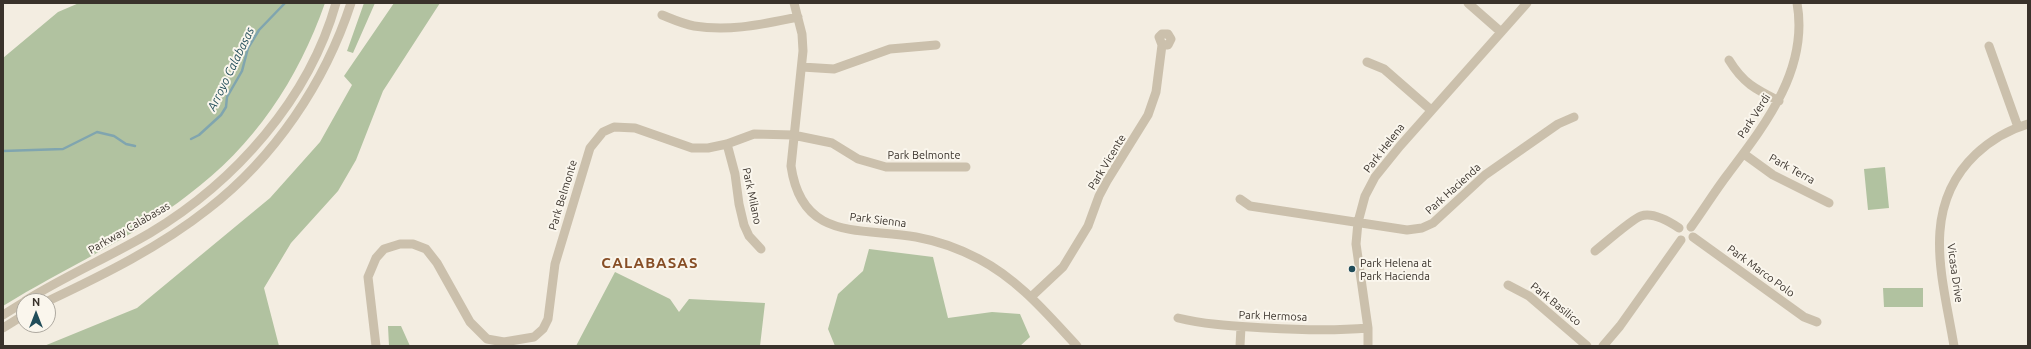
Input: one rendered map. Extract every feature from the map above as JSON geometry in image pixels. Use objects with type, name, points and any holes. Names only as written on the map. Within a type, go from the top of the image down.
[{"type":"street","name":"Parkway Calabasas","points":[[39,293],[150,232],[198,200],[241,161],[267,132],[306,74],[321,44],[336,3]]},
{"type":"street","points":[[56,297],[98,277],[157,244],[208,209],[249,172],[278,139],[319,79],[335,45],[351,3]]},
{"type":"street","name":"Park Sienna","points":[[794,3],[802,34],[802,67],[793,135],[791,166],[793,182],[807,208],[817,217],[830,224],[847,230],[916,237],[954,248],[980,259],[1006,276],[1031,297],[1076,346]]},
{"type":"street","points":[[1468,3],[1501,32]]},
{"type":"street","name":"Park Helena","points":[[1368,346],[1368,328],[1356,244],[1358,222],[1365,196],[1375,176],[1431,110],[1527,3]]},
{"type":"street","name":"Park Verdi","points":[[1691,227],[1744,154],[1779,101],[1790,77],[1796,50],[1799,30],[1797,3]]},
{"type":"street","points":[[662,15],[693,26],[724,29],[752,27],[798,17]]},
{"type":"street","points":[[802,67],[834,69],[890,49],[936,45]]},
{"type":"street","name":"Park Vicente","points":[[1031,297],[1063,267],[1088,226],[1099,196],[1107,181],[1148,115],[1156,92],[1162,45]]},
{"type":"street","points":[[1989,46],[2018,127]]},
{"type":"street","points":[[1729,60],[1738,74],[1752,87],[1779,101]]},
{"type":"street","points":[[1367,62],[1384,69],[1431,110]]},
{"type":"street","name":"Park Hacienda","points":[[1240,199],[1250,206],[1407,230],[1422,228],[1433,223],[1485,175],[1558,124],[1574,117]]},
{"type":"street","name":"Vicasa Drive","points":[[1954,346],[1938,251],[1938,233],[1942,213],[1950,189],[1966,164],[1986,145],[2002,134],[2028,124]]},
{"type":"street","name":"Park Belmonte","points":[[376,346],[368,277],[376,258],[384,249],[400,244],[413,244],[426,249],[437,263],[470,322],[488,339],[504,342],[534,337],[543,329],[548,319],[555,264],[590,148],[603,132],[614,127],[624,126],[635,128],[692,148],[708,148],[727,144],[754,134],[793,135],[827,141],[858,158],[886,167],[966,167]]},
{"type":"street","name":"Park Milano","points":[[727,144],[735,174],[739,204],[744,225],[749,236],[761,249]]},
{"type":"street","name":"Park Terra","points":[[1744,154],[1774,174],[1829,203]]},
{"type":"street","points":[[1595,251],[1641,216],[1651,216],[1661,219],[1679,228],[1686,225],[1691,227],[1694,231],[1693,237],[1689,241],[1681,240]]},
{"type":"street","points":[[1679,228],[1678,236],[1681,240]]},
{"type":"street","name":"Park Marco Polo","points":[[1693,237],[1804,317],[1817,322]]},
{"type":"street","points":[[1603,346],[1620,326],[1681,240]]},
{"type":"street","name":"Park Basilico","points":[[1508,285],[1529,296],[1587,346]]},
{"type":"street","name":"Parkway Calabasas","points":[[3,315],[16,306]]},
{"type":"street","name":"Park Hermosa","points":[[1178,318],[1204,324],[1241,327],[1301,330],[1344,330],[1368,328]]},
{"type":"street","points":[[3,328],[16,320]]},
{"type":"street","points":[[1240,346],[1241,327]]},
{"type":"green space","points":[[79,3],[325,3],[301,59],[271,110],[253,133],[212,176],[167,211],[121,239],[24,293],[16,293],[16,298],[3,306],[3,58],[58,12]]},
{"type":"green space","points":[[364,3],[375,3],[353,53],[347,51]]},
{"type":"green space","points":[[394,3],[440,3],[383,91],[356,160],[338,191],[291,243],[264,288],[279,346],[44,346],[137,308],[270,198],[320,142],[352,85],[344,76]]},
{"type":"green space","points":[[1885,167],[1889,208],[1868,210],[1864,169]]},
{"type":"green space","points":[[869,249],[933,257],[948,318],[992,312],[1020,314],[1030,337],[1020,346],[835,346],[828,329],[838,294],[863,271]]},
{"type":"green space","points":[[615,272],[670,299],[679,312],[689,299],[765,303],[760,346],[576,346]]},
{"type":"green space","points":[[1883,288],[1923,288],[1923,307],[1884,307]]},
{"type":"green space","points":[[388,326],[401,326],[410,346],[389,346]]},
{"type":"waterway","name":"Arroyo Calabasas","points":[[191,139],[199,135],[221,115],[226,107],[227,97],[242,71],[248,48],[259,30],[285,3]]},
{"type":"waterway","name":"Arroyo Calabasas","points":[[3,151],[63,149],[97,132],[114,136],[126,144],[135,146]]},
{"type":"place","name":"Park Helena at Park Hacienda","points":[[1352,269]]},
{"type":"district","name":"CALABASAS","points":[[650,263]]}]
